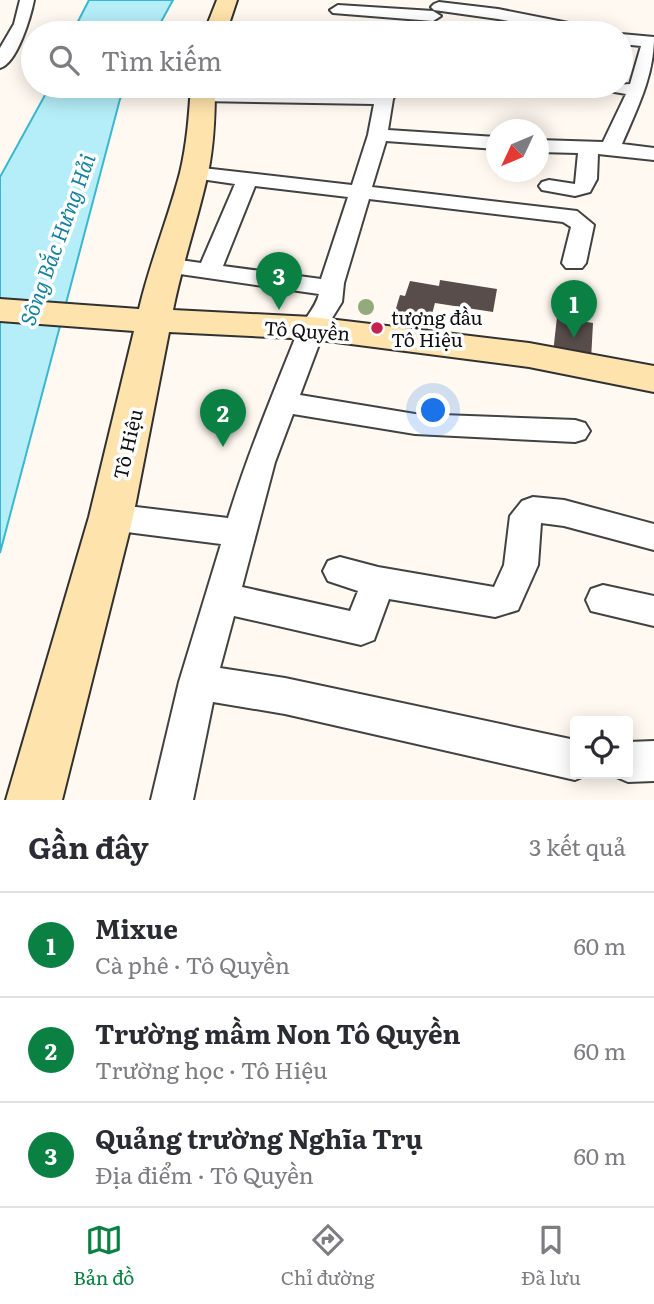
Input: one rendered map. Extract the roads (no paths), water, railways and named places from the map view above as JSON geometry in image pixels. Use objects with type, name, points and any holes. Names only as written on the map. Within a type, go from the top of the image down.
[{"type":"main road","points":[[219,21],[227,0]]},
{"type":"main road","name":"Tô Hiệu","points":[[34,800],[111,517],[138,320],[166,265],[194,173],[201,131],[202,98]]},
{"type":"main road","name":"Tô Quyền","points":[[0,310],[312,328],[529,355],[654,379]]},
{"type":"street","points":[[23,21],[27,0]]},
{"type":"street","points":[[338,10],[432,19],[498,14],[533,21]]},
{"type":"street","points":[[0,63],[21,26]]},
{"type":"street","points":[[610,148],[645,80],[652,42],[633,40]]},
{"type":"street","points":[[172,800],[198,682],[260,462],[312,328],[324,315],[387,98]]},
{"type":"street","points":[[378,135],[486,142]]},
{"type":"street","points":[[549,146],[610,148],[654,154]]},
{"type":"street","points":[[549,186],[575,190],[583,188],[587,179],[589,148]]},
{"type":"street","points":[[194,173],[569,216],[583,225],[574,263]]},
{"type":"street","points":[[209,271],[247,179]]},
{"type":"street","points":[[166,265],[333,288]]},
{"type":"street","points":[[284,403],[415,424],[575,431]]},
{"type":"street","points":[[340,571],[377,582],[495,602],[506,600],[521,565],[526,516],[533,510],[564,513],[654,537]]},
{"type":"street","points":[[111,517],[241,533]]},
{"type":"street","points":[[222,598],[362,629],[377,582]]},
{"type":"street","points":[[603,600],[654,611]]},
{"type":"street","points":[[198,682],[285,696],[570,759]]},
{"type":"street","points":[[633,762],[654,761]]},
{"type":"water","points":[[89,0],[173,0],[162,21],[78,21]]},
{"type":"water","name":"Sông Bắc Hưng Hải","points":[[43,98],[121,98],[0,553],[0,177]]},
{"type":"place","name":"Quảng trường Nghĩa Trụ","points":[[279,310]]},
{"type":"place","name":"tượng đầu Tô Hiệu","points":[[377,328]]},
{"type":"place","name":"Mixue","points":[[574,338]]},
{"type":"place","name":"Trường mầm Non Tô Quyền","points":[[223,447]]}]
